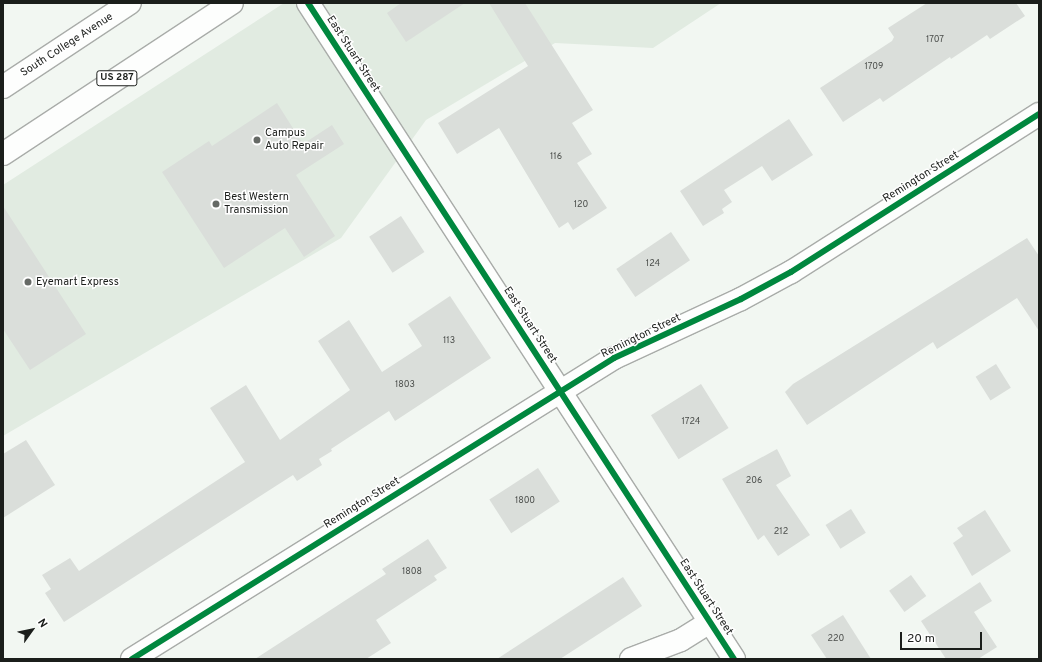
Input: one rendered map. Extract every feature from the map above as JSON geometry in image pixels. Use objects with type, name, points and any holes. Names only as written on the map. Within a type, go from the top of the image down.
[{"type":"main road","name":"South College Avenue","points":[[3,87],[130,3]]},
{"type":"main road","name":"US 287","points":[[3,154],[232,3]]},
{"type":"main road","name":"East Stuart Street","points":[[308,3],[734,659]]},
{"type":"main road","name":"Remington Street","points":[[132,659],[614,358],[741,299],[791,272],[1039,114]]},
{"type":"main road","points":[[631,659],[681,640],[710,622]]},
{"type":"shaded area","points":[[284,3],[721,3],[653,48],[555,43],[426,120],[341,238],[3,436],[3,185]]},
{"type":"building","points":[[401,3],[465,3],[406,42],[387,13]]},
{"type":"building","points":[[489,3],[525,3],[593,110],[572,123],[592,154],[577,163],[607,208],[573,230],[568,222],[559,228],[499,128],[457,154],[438,123],[528,66]]},
{"type":"building","points":[[927,3],[1016,3],[1025,16],[990,39],[987,35],[951,59],[950,57],[883,102],[880,98],[843,122],[820,88],[892,41],[894,37],[888,28]]},
{"type":"building","points":[[277,103],[303,144],[332,125],[344,144],[296,175],[335,236],[304,257],[285,228],[224,268],[162,172],[209,141],[212,146]]},
{"type":"building","points":[[789,119],[813,155],[772,181],[762,166],[724,190],[732,202],[722,209],[724,213],[703,226],[680,191]]},
{"type":"building","name":"Eyemart Express","points":[[3,206],[86,334],[30,370],[3,329]]},
{"type":"building","points":[[401,216],[424,252],[393,273],[369,237]]},
{"type":"building","points":[[671,232],[690,260],[635,297],[616,269]]},
{"type":"building","points":[[1027,238],[1039,256],[1039,331],[1017,298],[937,349],[933,342],[807,425],[785,392],[793,384]]},
{"type":"building","points":[[450,296],[491,358],[395,421],[389,411],[331,449],[332,451],[319,459],[322,465],[297,481],[293,475],[64,622],[45,593],[51,589],[42,575],[70,558],[79,571],[245,462],[210,408],[246,385],[280,440],[350,390],[318,341],[349,320],[382,372],[422,346],[408,324]]},
{"type":"building","points":[[996,364],[1011,388],[990,400],[976,377]]},
{"type":"building","points":[[701,384],[729,428],[679,459],[651,415]]},
{"type":"building","points":[[26,440],[55,485],[3,518],[3,454]]},
{"type":"building","points":[[777,449],[791,476],[776,485],[810,535],[778,556],[764,535],[758,540],[722,479]]},
{"type":"building","points":[[538,468],[560,502],[511,533],[489,500]]},
{"type":"building","points":[[851,509],[866,533],[840,549],[826,525]]},
{"type":"building","points":[[985,510],[1011,551],[972,576],[953,543],[963,536],[957,528]]},
{"type":"building","points":[[428,539],[447,568],[434,576],[437,580],[376,620],[391,643],[366,659],[255,659],[386,574],[382,569]]},
{"type":"building","points":[[911,575],[926,596],[904,612],[889,591]]},
{"type":"building","points":[[623,577],[642,606],[560,659],[497,659]]},
{"type":"building","points":[[980,582],[992,601],[974,612],[997,647],[978,659],[946,659],[921,621]]},
{"type":"building","points":[[843,615],[871,659],[827,659],[811,635]]},
{"type":"cycle path","points":[[308,3],[734,659]]},
{"type":"cycle path","points":[[132,659],[614,358],[741,299],[791,272],[1039,114]]},
{"type":"place","name":"Campus Auto Repair","points":[[257,140]]},
{"type":"place","name":"Best Western Transmission","points":[[216,204]]},
{"type":"place","name":"Eyemart Express","points":[[28,282]]}]
